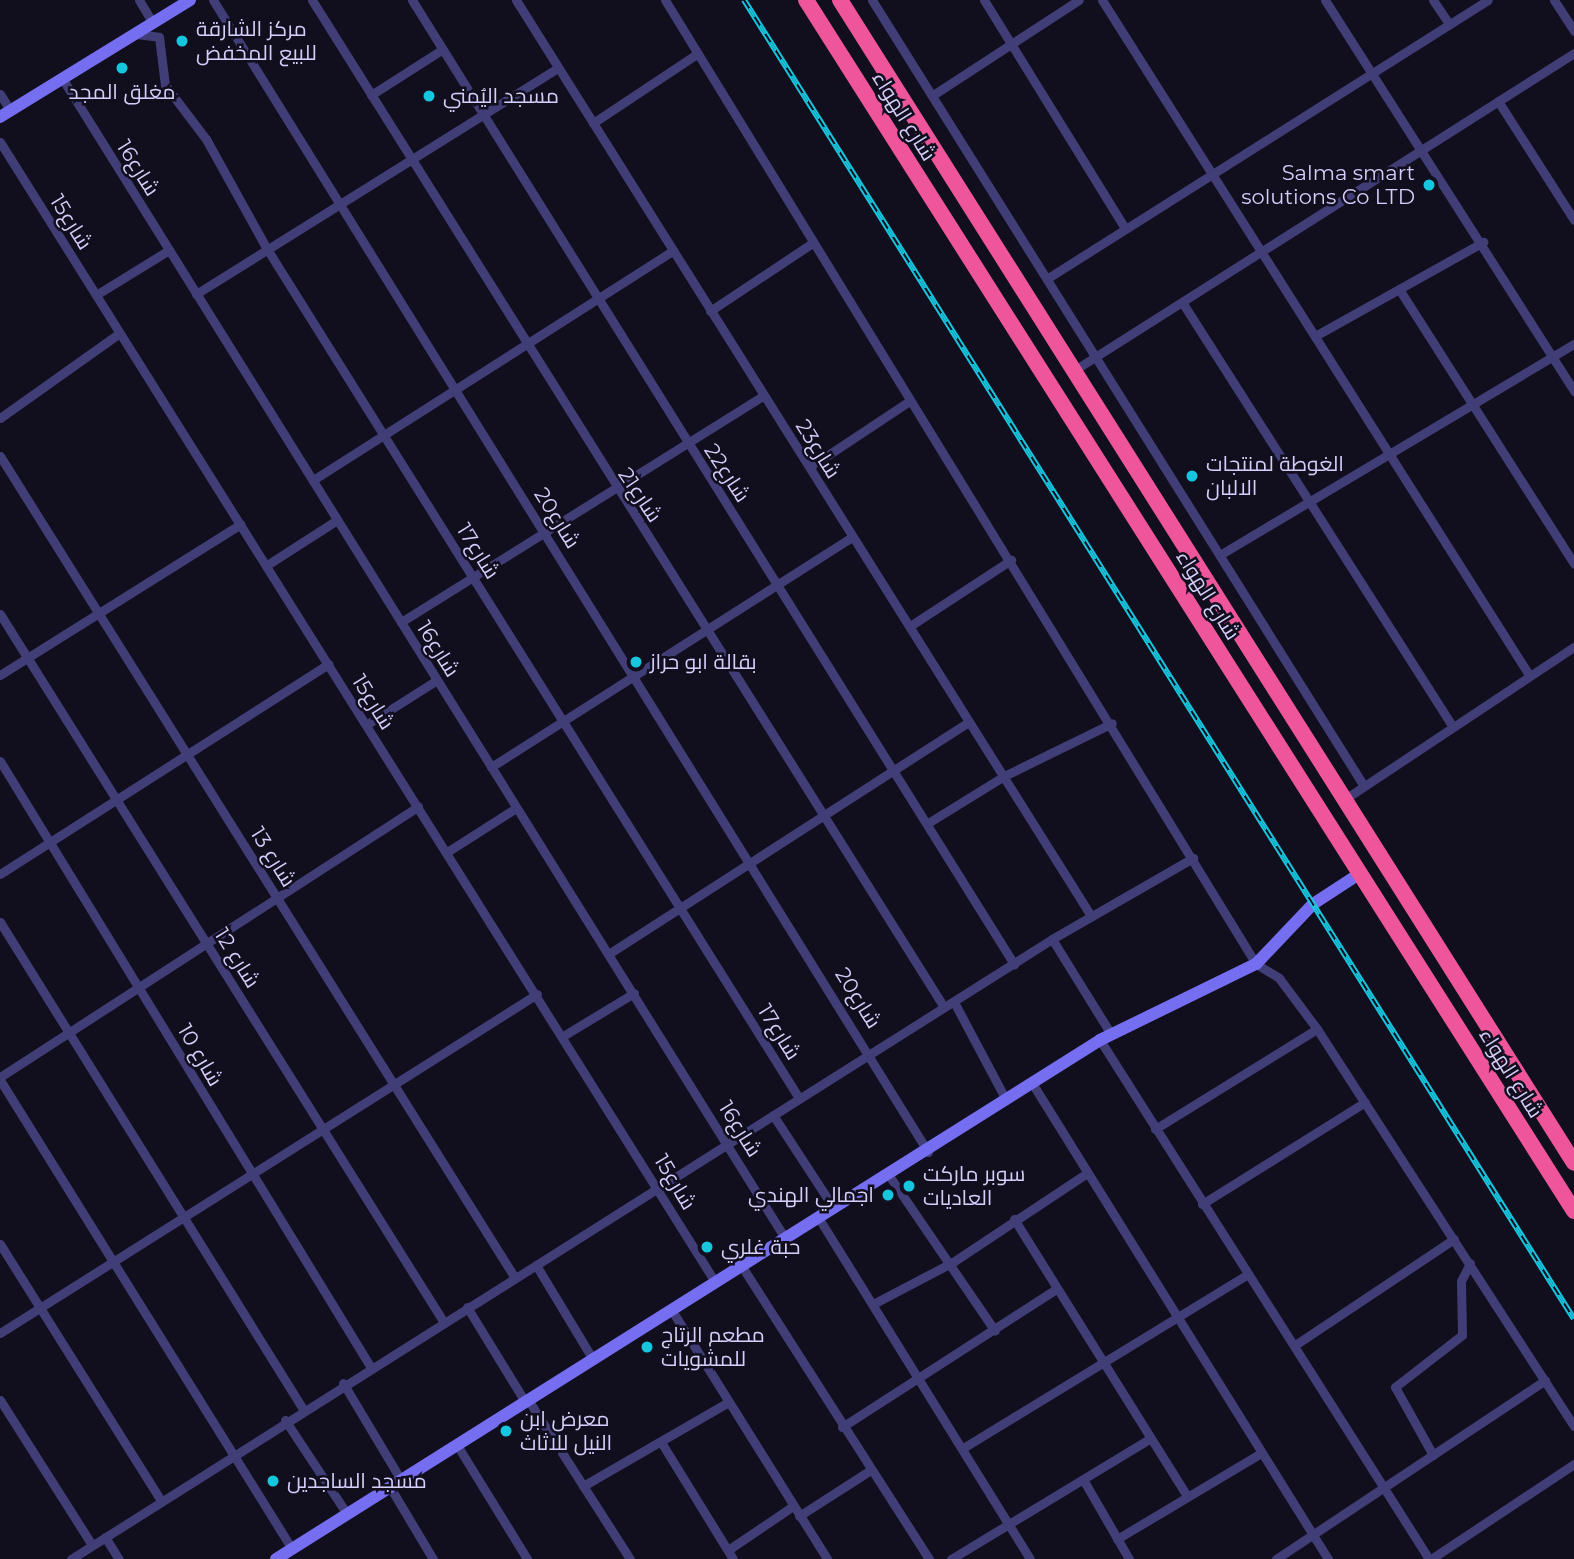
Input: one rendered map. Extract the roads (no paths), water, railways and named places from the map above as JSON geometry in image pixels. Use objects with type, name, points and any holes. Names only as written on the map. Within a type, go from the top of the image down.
[{"type":"highway","name":"شارع الهواء","points":[[806,0],[1574,1211]]},
{"type":"highway","name":"شارع الهواء","points":[[840,0],[1072,372],[1574,1163]]},
{"type":"street","points":[[139,0],[153,23]]},
{"type":"street","points":[[0,94],[5,113],[190,0]]},
{"type":"street","name":"شارع20","points":[[213,0],[337,204],[753,862],[872,1054],[928,1152]]},
{"type":"street","name":"شارع21","points":[[312,0],[412,158],[613,488],[710,629],[944,1007]]},
{"type":"street","name":"شارع22","points":[[412,0],[1014,964]]},
{"type":"street","name":"شارع23","points":[[516,0],[1091,916]]},
{"type":"street","points":[[664,0],[908,402],[1011,560],[1112,723],[1256,964],[1279,978],[1317,1029],[1574,1426]]},
{"type":"street","points":[[872,0],[1223,553],[1362,783]]},
{"type":"street","points":[[984,0],[1124,227]]},
{"type":"street","points":[[933,95],[1079,0]]},
{"type":"street","points":[[1102,0],[1530,675]]},
{"type":"street","points":[[1325,0],[1424,148],[1574,391]]},
{"type":"street","points":[[1433,0],[1449,24]]},
{"type":"street","points":[[1048,278],[1124,227],[1488,0]]},
{"type":"street","points":[[1554,0],[1574,31]]},
{"type":"street","name":"شارع17","points":[[135,34],[159,37],[165,85],[206,139],[267,249],[799,1098]]},
{"type":"street","points":[[371,95],[443,49]]},
{"type":"street","points":[[1072,372],[1574,53]]},
{"type":"street","points":[[593,123],[697,54]]},
{"type":"street","points":[[196,293],[557,68]]},
{"type":"street","name":"شارع16","points":[[62,78],[516,808],[610,953],[785,1238]]},
{"type":"street","points":[[1498,101],[1574,220]]},
{"type":"street","name":"شارع15","points":[[0,142],[118,334],[564,1036],[715,1282]]},
{"type":"street","points":[[1315,336],[1483,242]]},
{"type":"street","points":[[710,311],[811,244]]},
{"type":"street","points":[[96,295],[169,250]]},
{"type":"street","points":[[313,480],[457,391],[673,251]]},
{"type":"street","points":[[1399,289],[1574,564]]},
{"type":"street","points":[[1182,302],[1313,500],[1451,724]]},
{"type":"street","points":[[0,418],[118,334]]},
{"type":"street","points":[[1223,553],[1574,344]]},
{"type":"street","points":[[401,622],[763,396]]},
{"type":"street","points":[[810,467],[908,402]]},
{"type":"street","name":"شارع 13","points":[[0,456],[515,1278]]},
{"type":"street","points":[[267,565],[337,520]]},
{"type":"street","points":[[0,675],[240,524]]},
{"type":"street","points":[[491,767],[852,537]]},
{"type":"street","points":[[910,626],[1011,560]]},
{"type":"street","name":"شارع 12","points":[[0,614],[443,1321]]},
{"type":"street","points":[[1345,799],[1362,783],[1574,647]]},
{"type":"street","points":[[0,874],[328,663]]},
{"type":"street","points":[[366,725],[437,680]]},
{"type":"street","points":[[610,953],[969,722]]},
{"type":"street","points":[[928,823],[1004,776],[1112,723]]},
{"type":"street","name":"شارع 10","points":[[0,761],[140,988],[250,1176],[370,1366]]},
{"type":"street","points":[[292,1549],[0,1078],[418,807]]},
{"type":"street","points":[[447,852],[516,808]]},
{"type":"street","points":[[71,1559],[343,1383],[536,1265],[1052,939],[1193,858]]},
{"type":"street","points":[[276,1559],[818,1217],[890,1177],[1105,1037],[1256,964],[1312,904],[1359,874]]},
{"type":"street","points":[[0,922],[303,1409]]},
{"type":"street","points":[[1052,939],[1155,1129],[1430,1559],[1574,1464]]},
{"type":"street","points":[[564,1036],[634,993]]},
{"type":"street","points":[[0,1333],[537,994]]},
{"type":"street","points":[[954,1002],[1006,1100]]},
{"type":"street","points":[[1155,1129],[1317,1029]]},
{"type":"street","points":[[1031,1083],[1328,1559]]},
{"type":"street","points":[[1202,1204],[1365,1102]]},
{"type":"street","points":[[773,1115],[833,1208]]},
{"type":"street","points":[[873,1304],[947,1264],[1087,1173]]},
{"type":"street","points":[[890,1177],[995,1331]]},
{"type":"street","points":[[818,1217],[1030,1559]]},
{"type":"street","points":[[1014,1219],[1187,1496]]},
{"type":"street","points":[[1295,1345],[1454,1239]]},
{"type":"street","points":[[0,1244],[161,1501]]},
{"type":"street","points":[[1433,1455],[1395,1387],[1462,1335],[1461,1281],[1470,1263]]},
{"type":"street","points":[[536,1265],[592,1358]]},
{"type":"street","points":[[741,1265],[869,1471],[929,1559]]},
{"type":"street","points":[[963,1448],[1248,1274]]},
{"type":"street","points":[[842,1427],[995,1331],[1056,1289]]},
{"type":"street","points":[[467,1307],[630,1559]]},
{"type":"street","points":[[671,1309],[727,1403],[827,1559]]},
{"type":"street","points":[[1276,1559],[1545,1380]]},
{"type":"street","points":[[343,1383],[433,1559]]},
{"type":"street","points":[[0,1400],[92,1545]]},
{"type":"street","points":[[583,1486],[727,1403]]},
{"type":"street","points":[[285,1420],[346,1514]]},
{"type":"street","points":[[951,1559],[1084,1481],[1149,1439]]},
{"type":"street","points":[[661,1442],[733,1559]]},
{"type":"street","points":[[457,1445],[527,1559]]},
{"type":"street","points":[[1117,1539],[1261,1453]]},
{"type":"street","points":[[799,1516],[869,1471]]},
{"type":"street","points":[[1084,1481],[1129,1559]]},
{"type":"street","points":[[728,1550],[793,1506]]},
{"type":"street","points":[[105,1537],[119,1559]]},
{"type":"railway","points":[[744,0],[1574,1319]]},
{"type":"place","name":"مركز الشارقة للبيع المخفض","points":[[182,41]]},
{"type":"place","name":"مغلق المجد","points":[[122,68]]},
{"type":"place","name":"مسجد اليُمني","points":[[429,96]]},
{"type":"place","name":"Salma smart solutions Co LTD","points":[[1429,185]]},
{"type":"place","name":"الغوطة لمنتجات الالبان","points":[[1192,476]]},
{"type":"place","name":"بقالة ابو حراز","points":[[636,662]]},
{"type":"place","name":"سوبر ماركت العاديات","points":[[909,1186]]},
{"type":"place","name":"اجمالي الهندي","points":[[888,1195]]},
{"type":"place","name":"حبة غلري","points":[[707,1247]]},
{"type":"place","name":"مطعم الرتاج للمشويات","points":[[647,1347]]},
{"type":"place","name":"معرض ابن النيل للاثاث","points":[[506,1431]]},
{"type":"place","name":"مسجد الساجدين","points":[[273,1481]]}]
